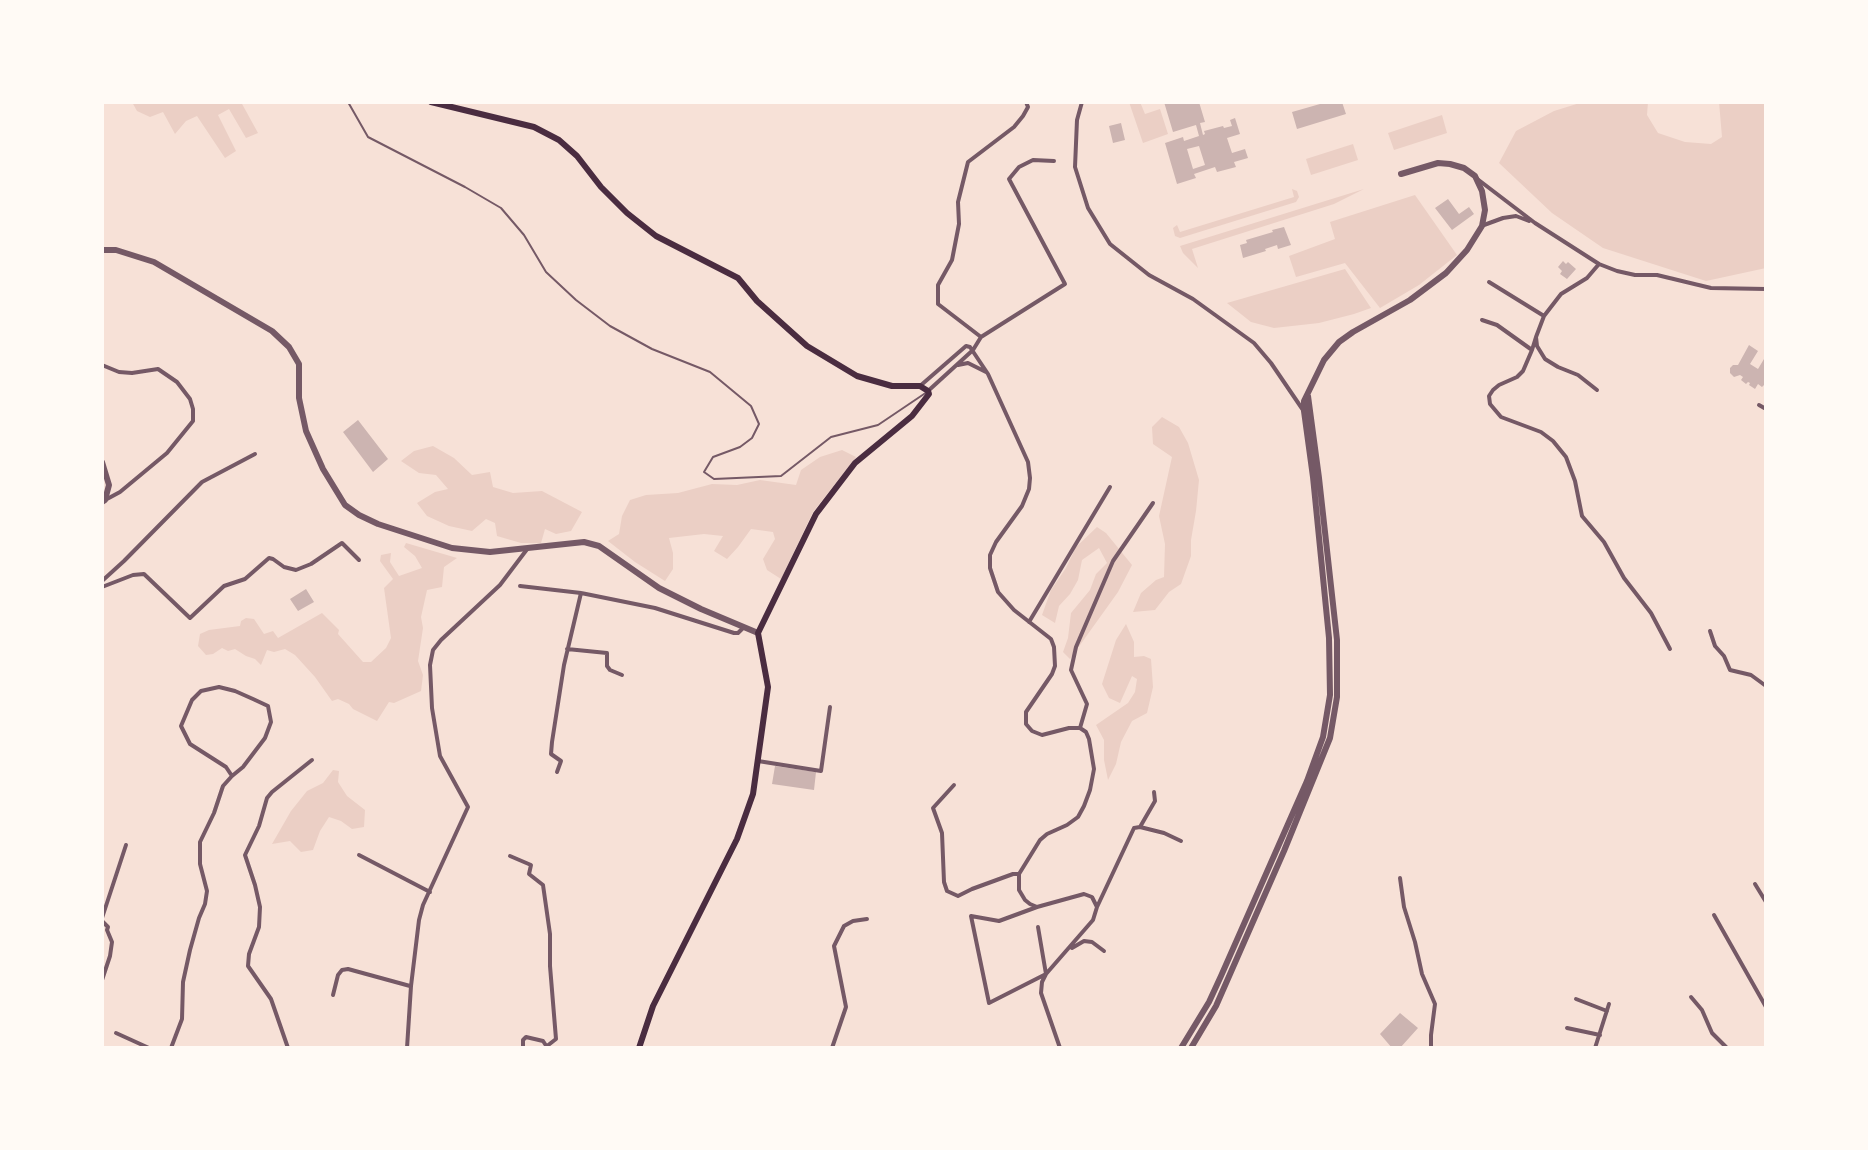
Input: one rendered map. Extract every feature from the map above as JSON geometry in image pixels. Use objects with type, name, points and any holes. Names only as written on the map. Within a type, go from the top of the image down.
[{"type":"main road","points":[[431,102],[534,127],[559,140],[627,213],[656,236],[738,278],[757,301],[807,346],[857,376],[892,386],[920,386],[928,391],[927,399],[912,416],[855,463],[816,514],[758,633],[768,687],[753,794],[737,839],[653,1006],[639,1048]]},
{"type":"street","points":[[981,337],[938,304],[938,285],[952,260],[959,224],[958,202],[968,162],[1014,127],[1028,107],[1026,102]]},
{"type":"street","points":[[1082,102],[1077,120],[1075,167],[1088,208],[1110,244],[1149,275],[1193,299],[1254,343],[1312,421]]},
{"type":"street","points":[[928,391],[973,350],[981,337],[1065,284],[1009,179],[1019,167],[1033,160],[1054,161]]},
{"type":"street","points":[[1401,174],[1438,163],[1464,168],[1535,223],[1599,264],[1617,271],[1657,275],[1711,288],[1766,289]]},
{"type":"street","points":[[1181,1048],[1221,976],[1307,781],[1323,737],[1330,695],[1329,638],[1304,411],[1307,393],[1324,360],[1339,342],[1410,300],[1446,273],[1467,250],[1482,226],[1485,210],[1482,191],[1475,176]]},
{"type":"street","points":[[1482,226],[1516,216],[1535,223]]},
{"type":"street","points":[[102,250],[116,250],[154,262],[272,331],[289,347],[299,364],[299,398],[306,431],[323,469],[345,505],[359,515],[452,548],[490,552],[584,542],[599,546],[659,588],[758,633]]},
{"type":"street","points":[[1599,264],[1587,278],[1561,294],[1544,316],[1523,371],[1493,390],[1489,396],[1490,404],[1501,417],[1541,432],[1566,457],[1575,481],[1582,516],[1604,542],[1624,578],[1651,613],[1670,649]]},
{"type":"street","points":[[1489,282],[1544,316]]},
{"type":"street","points":[[1482,320],[1497,325],[1532,350]]},
{"type":"street","points":[[1536,337],[1537,346],[1545,359],[1578,375],[1597,390]]},
{"type":"street","points":[[920,386],[966,346],[970,347],[988,374],[1028,462],[1029,489],[1022,506],[996,542],[990,555],[990,568],[998,592],[1014,610],[1051,639],[1054,647],[1055,666],[1026,712],[1026,724],[1042,735],[1080,728],[1089,739],[1094,769],[1090,790],[1078,817],[1040,840],[1019,874],[1019,890],[1025,900],[1037,907]]},
{"type":"street","points":[[955,366],[968,363],[988,374]]},
{"type":"street","points":[[102,365],[132,373],[158,369],[177,382],[190,399],[193,409],[193,421],[167,453],[120,492],[103,501]]},
{"type":"street","points":[[1191,1048],[1216,1006],[1330,738],[1337,697],[1337,640],[1307,393]]},
{"type":"street","points":[[1759,405],[1766,409]]},
{"type":"street","points":[[102,581],[202,482],[255,454]]},
{"type":"street","points":[[102,462],[109,485],[103,501]]},
{"type":"street","points":[[1029,622],[1110,487]]},
{"type":"street","points":[[1080,728],[1087,704],[1071,670],[1076,647],[1113,561],[1153,503]]},
{"type":"street","points":[[102,587],[144,574],[190,618],[224,586],[245,579],[269,558],[296,570],[311,564],[342,543],[359,560]]},
{"type":"street","points":[[407,1048],[419,920],[468,807],[440,756],[432,708],[430,665],[433,650],[500,585],[528,548]]},
{"type":"street","points":[[520,586],[581,593],[655,608],[734,633],[744,626]]},
{"type":"street","points":[[557,772],[561,761],[551,754],[567,649],[581,593]]},
{"type":"street","points":[[1710,631],[1730,670],[1751,675],[1766,686]]},
{"type":"street","points":[[567,649],[607,653],[607,666],[622,675]]},
{"type":"street","points":[[171,1048],[182,1019],[183,982],[207,891],[200,864],[200,842],[223,786],[243,767],[265,738],[271,722],[268,706],[235,691],[219,687],[201,691],[192,700],[181,726],[190,744],[226,767],[232,776]]},
{"type":"street","points":[[758,761],[821,771],[830,707]]},
{"type":"street","points":[[288,1048],[271,999],[248,966],[259,927],[260,907],[245,855],[259,826],[267,798],[312,760]]},
{"type":"street","points":[[954,785],[933,808],[942,833],[947,891],[958,896],[1019,874]]},
{"type":"street","points":[[1140,827],[1155,801],[1154,792]]},
{"type":"street","points":[[1060,1048],[1041,993],[1046,974],[1093,920],[1134,828],[1164,833],[1181,841]]},
{"type":"street","points":[[102,980],[112,942],[104,929],[108,927],[102,920],[126,845]]},
{"type":"street","points":[[359,855],[430,892]]},
{"type":"street","points":[[510,856],[531,865],[529,874],[543,885],[550,934],[556,1039],[547,1047],[543,1041],[526,1037],[523,1048]]},
{"type":"street","points":[[1400,878],[1404,907],[1422,974],[1435,1004],[1431,1048]]},
{"type":"street","points":[[1755,884],[1766,902]]},
{"type":"street","points":[[1046,974],[989,1003],[971,916],[999,921],[1084,894],[1092,897],[1097,907]]},
{"type":"street","points":[[1714,915],[1766,1007]]},
{"type":"street","points":[[832,1048],[846,1007],[834,946],[844,926],[867,919]]},
{"type":"street","points":[[1038,927],[1046,974]]},
{"type":"street","points":[[1067,951],[1084,941],[1092,942],[1104,951]]},
{"type":"street","points":[[333,995],[338,975],[348,969],[411,986]]},
{"type":"street","points":[[1691,997],[1702,1010],[1712,1033],[1727,1048]]},
{"type":"street","points":[[1576,999],[1607,1011]]},
{"type":"street","points":[[1595,1048],[1609,1004]]},
{"type":"street","points":[[1567,1028],[1600,1035]]},
{"type":"street","points":[[116,1033],[149,1048]]},
{"type":"lane","points":[[348,102],[368,137],[501,208],[524,235],[546,272],[610,326],[652,349],[710,372],[751,406],[759,424],[752,438],[740,447],[713,457],[704,472],[714,479],[781,476],[831,437],[878,425],[928,391]]},
{"type":"shaded area","points":[[132,102],[241,102],[258,133],[246,138],[229,109],[218,115],[236,151],[225,158],[197,116],[186,121],[175,134],[163,112],[150,117],[137,111]]},
{"type":"shaded area","points":[[1129,102],[1140,102],[1145,114],[1160,109],[1168,134],[1143,143]]},
{"type":"shaded area","points":[[1583,102],[1648,102],[1647,115],[1658,133],[1685,142],[1711,144],[1722,137],[1719,102],[1766,102],[1766,268],[1706,281],[1603,248],[1552,213],[1499,163],[1516,131],[1554,111]]},
{"type":"shaded area","points":[[1442,115],[1447,133],[1394,150],[1388,133]]},
{"type":"shaded area","points":[[1353,144],[1358,160],[1311,175],[1306,159]]},
{"type":"shaded area","points":[[1292,189],[1297,191],[1299,197],[1296,202],[1180,238],[1175,236],[1173,228],[1177,225],[1180,232],[1294,197]]},
{"type":"shaded area","points":[[1364,189],[1334,204],[1192,249],[1198,268],[1180,246]]},
{"type":"shaded area","points":[[1415,195],[1457,255],[1419,285],[1380,308],[1345,263],[1296,277],[1289,256],[1335,239],[1330,222]]},
{"type":"shaded area","points":[[1345,269],[1371,308],[1319,323],[1274,328],[1251,322],[1227,303]]},
{"type":"shaded area","points":[[1162,417],[1179,427],[1188,443],[1199,480],[1191,556],[1181,584],[1169,592],[1155,610],[1133,612],[1141,593],[1164,577],[1165,544],[1159,516],[1172,457],[1153,444],[1152,427]]},
{"type":"shaded area","points":[[433,446],[454,458],[472,475],[490,472],[493,487],[513,493],[542,491],[582,512],[571,531],[556,534],[545,529],[541,543],[521,543],[497,536],[495,523],[486,519],[472,531],[449,526],[427,516],[417,503],[435,492],[448,489],[436,475],[419,473],[401,461],[414,451]]},
{"type":"shaded area","points":[[842,450],[856,457],[813,512],[781,579],[767,570],[763,559],[775,539],[773,532],[751,529],[727,559],[714,551],[723,536],[704,534],[669,538],[673,569],[665,581],[608,541],[619,534],[622,516],[630,500],[712,484],[737,485],[760,480],[796,485],[801,470],[820,457]]},
{"type":"shaded area","points":[[1097,527],[1106,533],[1132,565],[1118,592],[1070,659],[1063,652],[1071,613],[1090,590],[1096,574],[1107,563],[1099,548],[1082,560],[1078,580],[1059,606],[1055,623],[1042,615],[1051,590],[1076,547]]},
{"type":"shaded area","points":[[406,543],[457,558],[444,567],[442,587],[427,590],[421,617],[423,628],[418,661],[423,675],[421,691],[394,703],[389,702],[377,721],[338,699],[332,701],[315,677],[295,655],[285,649],[267,650],[261,665],[235,649],[228,651],[222,648],[206,655],[198,646],[200,634],[240,626],[246,618],[254,619],[264,634],[273,631],[278,638],[322,613],[363,662],[371,662],[386,648],[391,638],[384,588],[393,579],[380,561],[381,555],[391,553],[390,562],[399,576],[422,568],[415,556],[404,547]]},
{"type":"shaded area","points":[[1126,624],[1134,642],[1134,657],[1151,659],[1153,687],[1147,713],[1132,721],[1108,780],[1104,740],[1096,725],[1128,703],[1135,692],[1137,679],[1132,676],[1120,703],[1109,698],[1102,684],[1116,640]]},
{"type":"shaded area","points":[[333,770],[339,771],[338,782],[347,796],[365,810],[364,827],[352,829],[329,817],[313,850],[301,852],[290,841],[272,844],[307,791],[323,783]]},
{"type":"building","points":[[1164,102],[1199,102],[1205,122],[1200,123],[1203,135],[1204,131],[1232,126],[1230,120],[1235,118],[1240,134],[1227,138],[1232,153],[1245,149],[1248,158],[1234,162],[1236,167],[1217,172],[1215,167],[1177,184],[1165,143],[1199,136],[1196,125],[1173,132]],"holes":[[[1199,146],[1205,165],[1193,169],[1187,149]]]},
{"type":"building","points":[[1327,102],[1342,102],[1346,114],[1297,129],[1292,112]]},
{"type":"building","points":[[1121,123],[1125,140],[1113,143],[1109,126]]},
{"type":"building","points":[[1448,199],[1459,214],[1469,207],[1474,214],[1452,230],[1435,208]]},
{"type":"building","points":[[1284,227],[1291,245],[1278,249],[1277,245],[1243,258],[1240,245],[1247,243],[1246,240]]},
{"type":"building","points":[[1563,261],[1576,269],[1567,279],[1560,274],[1562,271],[1558,267]]},
{"type":"building","points":[[1749,345],[1758,351],[1750,364],[1758,369],[1764,359],[1766,361],[1764,385],[1758,384],[1755,389],[1741,380],[1743,377],[1740,375],[1734,377],[1730,373],[1730,368],[1738,365]]},
{"type":"building","points":[[358,420],[388,459],[373,472],[343,432]]},
{"type":"building","points":[[306,589],[314,602],[298,611],[290,599]]},
{"type":"building","points":[[775,766],[816,772],[814,790],[772,784]]},
{"type":"building","points":[[1400,1013],[1418,1028],[1400,1048],[1392,1048],[1380,1034]]}]
